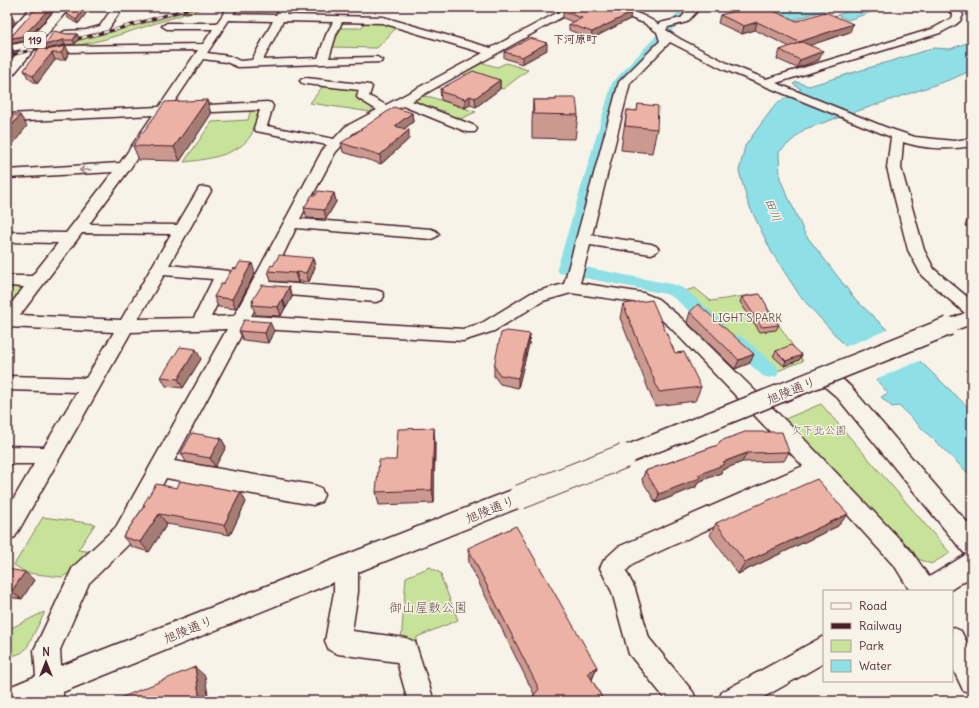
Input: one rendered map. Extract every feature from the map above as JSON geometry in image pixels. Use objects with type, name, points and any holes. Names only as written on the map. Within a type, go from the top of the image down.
[{"type":"highway","name":"119","points":[[7,73],[64,7]]},
{"type":"street","points":[[7,40],[36,7]]},
{"type":"street","points":[[65,34],[86,33],[104,28],[118,7]]},
{"type":"street","points":[[255,64],[285,7]]},
{"type":"street","points":[[319,18],[324,7]]},
{"type":"street","points":[[50,692],[47,650],[81,575],[124,534],[241,322],[329,151],[349,130],[575,7]]},
{"type":"street","points":[[610,7],[647,20],[676,41],[727,67],[897,136],[913,141],[954,145],[972,142]]},
{"type":"street","points":[[571,287],[626,82],[664,42],[661,30],[664,25],[684,20],[696,7]]},
{"type":"street","points":[[765,83],[936,31],[957,19],[958,15],[953,8]]},
{"type":"street","points":[[953,8],[966,10]]},
{"type":"street","points":[[7,321],[124,167],[164,111],[227,16]]},
{"type":"street","points":[[167,26],[227,16],[383,20],[493,52]]},
{"type":"street","points":[[322,62],[331,35],[339,19]]},
{"type":"street","points":[[7,50],[31,44]]},
{"type":"street","points":[[49,53],[65,49],[204,52],[229,59],[238,64],[377,60]]},
{"type":"street","points":[[306,82],[366,87],[363,97],[385,110]]},
{"type":"street","points":[[402,101],[471,129]]},
{"type":"street","points":[[7,118],[267,106],[260,128],[336,144]]},
{"type":"street","points":[[897,136],[894,168],[916,250],[928,272],[972,310]]},
{"type":"street","points":[[7,174],[124,167]]},
{"type":"street","points":[[7,530],[204,191]]},
{"type":"street","points":[[291,223],[431,234]]},
{"type":"street","points":[[7,237],[74,233],[182,230]]},
{"type":"street","points":[[584,239],[651,249]]},
{"type":"street","points":[[159,270],[223,275],[199,324]]},
{"type":"street","points":[[7,282],[37,282]]},
{"type":"street","points":[[259,287],[376,296]]},
{"type":"street","points":[[7,321],[126,326],[241,322],[462,335],[488,327],[537,297],[571,287],[637,297],[652,303],[675,322],[796,444],[904,560],[923,590]]},
{"type":"street","name":"旭陵通り","points":[[7,701],[50,692],[346,566],[972,317]]},
{"type":"street","points":[[825,376],[844,392],[972,545]]},
{"type":"street","points":[[7,383],[91,385]]},
{"type":"street","points":[[7,455],[50,456]]},
{"type":"street","points":[[161,468],[313,495]]},
{"type":"street","points":[[684,701],[638,644],[623,589],[612,568],[626,555],[818,469]]},
{"type":"street","points":[[930,590],[972,563]]},
{"type":"street","points":[[346,566],[346,592],[338,641],[406,651],[421,701]]},
{"type":"street","points":[[953,642],[972,681]]},
{"type":"street","points":[[731,701],[823,650]]},
{"type":"green space","points":[[199,7],[207,7],[106,39],[41,54],[46,49],[161,19]]},
{"type":"green space","points":[[365,22],[383,23],[397,27],[377,48],[332,47],[341,28],[361,28]]},
{"type":"green space","points":[[483,63],[497,67],[506,63],[528,70],[503,89],[461,73]]},
{"type":"green space","points":[[323,86],[362,89],[357,99],[373,108],[371,112],[310,103]]},
{"type":"green space","points":[[420,96],[431,97],[476,112],[458,120],[444,113],[445,111],[410,101]]},
{"type":"green space","points":[[251,109],[261,109],[254,129],[246,142],[230,152],[221,155],[184,162],[212,122],[248,120]]},
{"type":"green space","points":[[7,287],[19,287],[24,290],[7,311]]},
{"type":"green space","name":"LIGHT'S PARK","points":[[695,288],[711,301],[758,294],[803,361],[775,372],[682,292]]},
{"type":"green space","name":"欠下北公園","points":[[821,404],[950,553],[931,564],[911,556],[785,419]]},
{"type":"green space","points":[[43,517],[95,524],[78,550],[93,552],[77,569],[62,577],[27,573],[14,565]]},
{"type":"green space","name":"御山屋敷公園","points":[[430,567],[442,574],[441,577],[458,620],[417,637],[416,645],[401,643],[406,577]]},
{"type":"green space","points":[[44,612],[26,649],[21,653],[7,658],[7,630]]},
{"type":"water","points":[[752,7],[834,7],[787,22]]},
{"type":"water","points":[[862,7],[870,7],[877,10],[848,20],[837,15]]},
{"type":"water","name":"田川","points":[[972,41],[972,70],[952,79],[805,129],[779,152],[780,179],[805,234],[855,299],[972,411],[972,477],[899,406],[892,407],[881,397],[888,393],[800,296],[771,251],[748,203],[739,171],[745,146],[776,104],[801,89],[793,84],[797,82],[809,86],[934,48],[950,49]]},
{"type":"pier","points":[[890,329],[922,360],[873,380],[844,347]]},
{"type":"building","points":[[37,7],[51,7],[23,36],[7,39],[10,38]]},
{"type":"building","points":[[70,7],[85,7],[76,20],[66,13]]},
{"type":"building","points":[[572,7],[619,8],[631,13],[592,32],[569,24],[582,18],[563,12]]},
{"type":"building","points":[[748,7],[764,7],[797,21],[825,12],[853,24],[799,42],[757,22],[744,26],[720,15]]},
{"type":"building","points":[[54,31],[67,34],[77,34],[73,40],[63,40],[45,45]]},
{"type":"building","points":[[530,38],[547,43],[522,57],[504,52]]},
{"type":"building","points":[[802,42],[823,51],[800,60],[780,50]]},
{"type":"building","points":[[66,46],[61,53],[52,53],[33,76],[24,70],[40,47],[46,50]]},
{"type":"building","points":[[473,71],[500,80],[475,98],[470,96],[465,99],[441,92],[443,90],[440,89]]},
{"type":"building","points":[[556,98],[576,98],[578,115],[534,114],[533,100],[556,100]]},
{"type":"building","points":[[207,100],[174,147],[133,146],[165,102]]},
{"type":"building","points":[[638,104],[658,106],[657,129],[625,126],[627,110],[637,111]]},
{"type":"building","points":[[394,107],[412,113],[395,126],[409,130],[380,155],[341,143]]},
{"type":"building","points":[[7,115],[20,115],[7,132]]},
{"type":"building","points":[[318,191],[334,193],[324,210],[304,208],[312,195],[316,195]]},
{"type":"building","points":[[279,255],[313,258],[306,273],[268,271],[271,265],[273,266]]},
{"type":"building","points":[[240,262],[252,263],[232,299],[214,297],[221,284],[223,284],[233,268],[236,269]]},
{"type":"building","points":[[262,285],[289,287],[278,307],[252,305],[254,301],[252,301]]},
{"type":"building","points":[[760,294],[768,310],[779,325],[762,327],[742,297]]},
{"type":"building","points":[[652,300],[675,353],[684,352],[701,387],[659,392],[623,304]]},
{"type":"building","points":[[698,304],[754,354],[739,360],[690,312]]},
{"type":"building","points":[[244,320],[270,322],[265,333],[239,331]]},
{"type":"building","points":[[507,331],[530,334],[518,378],[500,375],[494,366],[501,333]]},
{"type":"building","points":[[791,345],[802,355],[786,361],[776,351]]},
{"type":"building","points":[[180,347],[196,349],[178,379],[161,377]]},
{"type":"building","points":[[434,428],[432,490],[376,492],[379,460],[396,460],[398,429]]},
{"type":"building","points":[[745,432],[782,432],[789,452],[747,453],[723,462],[725,464],[698,475],[700,478],[659,494],[645,471],[718,445],[720,441]]},
{"type":"building","points":[[192,433],[221,438],[210,458],[181,453]]},
{"type":"building","points":[[817,479],[848,514],[745,562],[716,523]]},
{"type":"building","points":[[180,481],[241,492],[224,525],[159,514],[140,542],[123,537],[145,505],[143,505],[156,484],[177,488]]},
{"type":"building","points":[[516,526],[597,667],[588,673],[604,701],[537,701],[534,695],[539,689],[468,548]]},
{"type":"building","points":[[7,569],[25,572],[11,592],[7,591]]},
{"type":"building","points":[[195,667],[200,701],[113,701]]},
{"type":"waterway","points":[[688,7],[618,83],[565,269],[670,289],[680,294],[714,323]]},
{"type":"waterway","points":[[735,341],[770,371]]},
{"type":"railway","points":[[7,56],[114,30],[194,7]]},
{"type":"district","name":"下河原町","points":[[575,39]]}]
